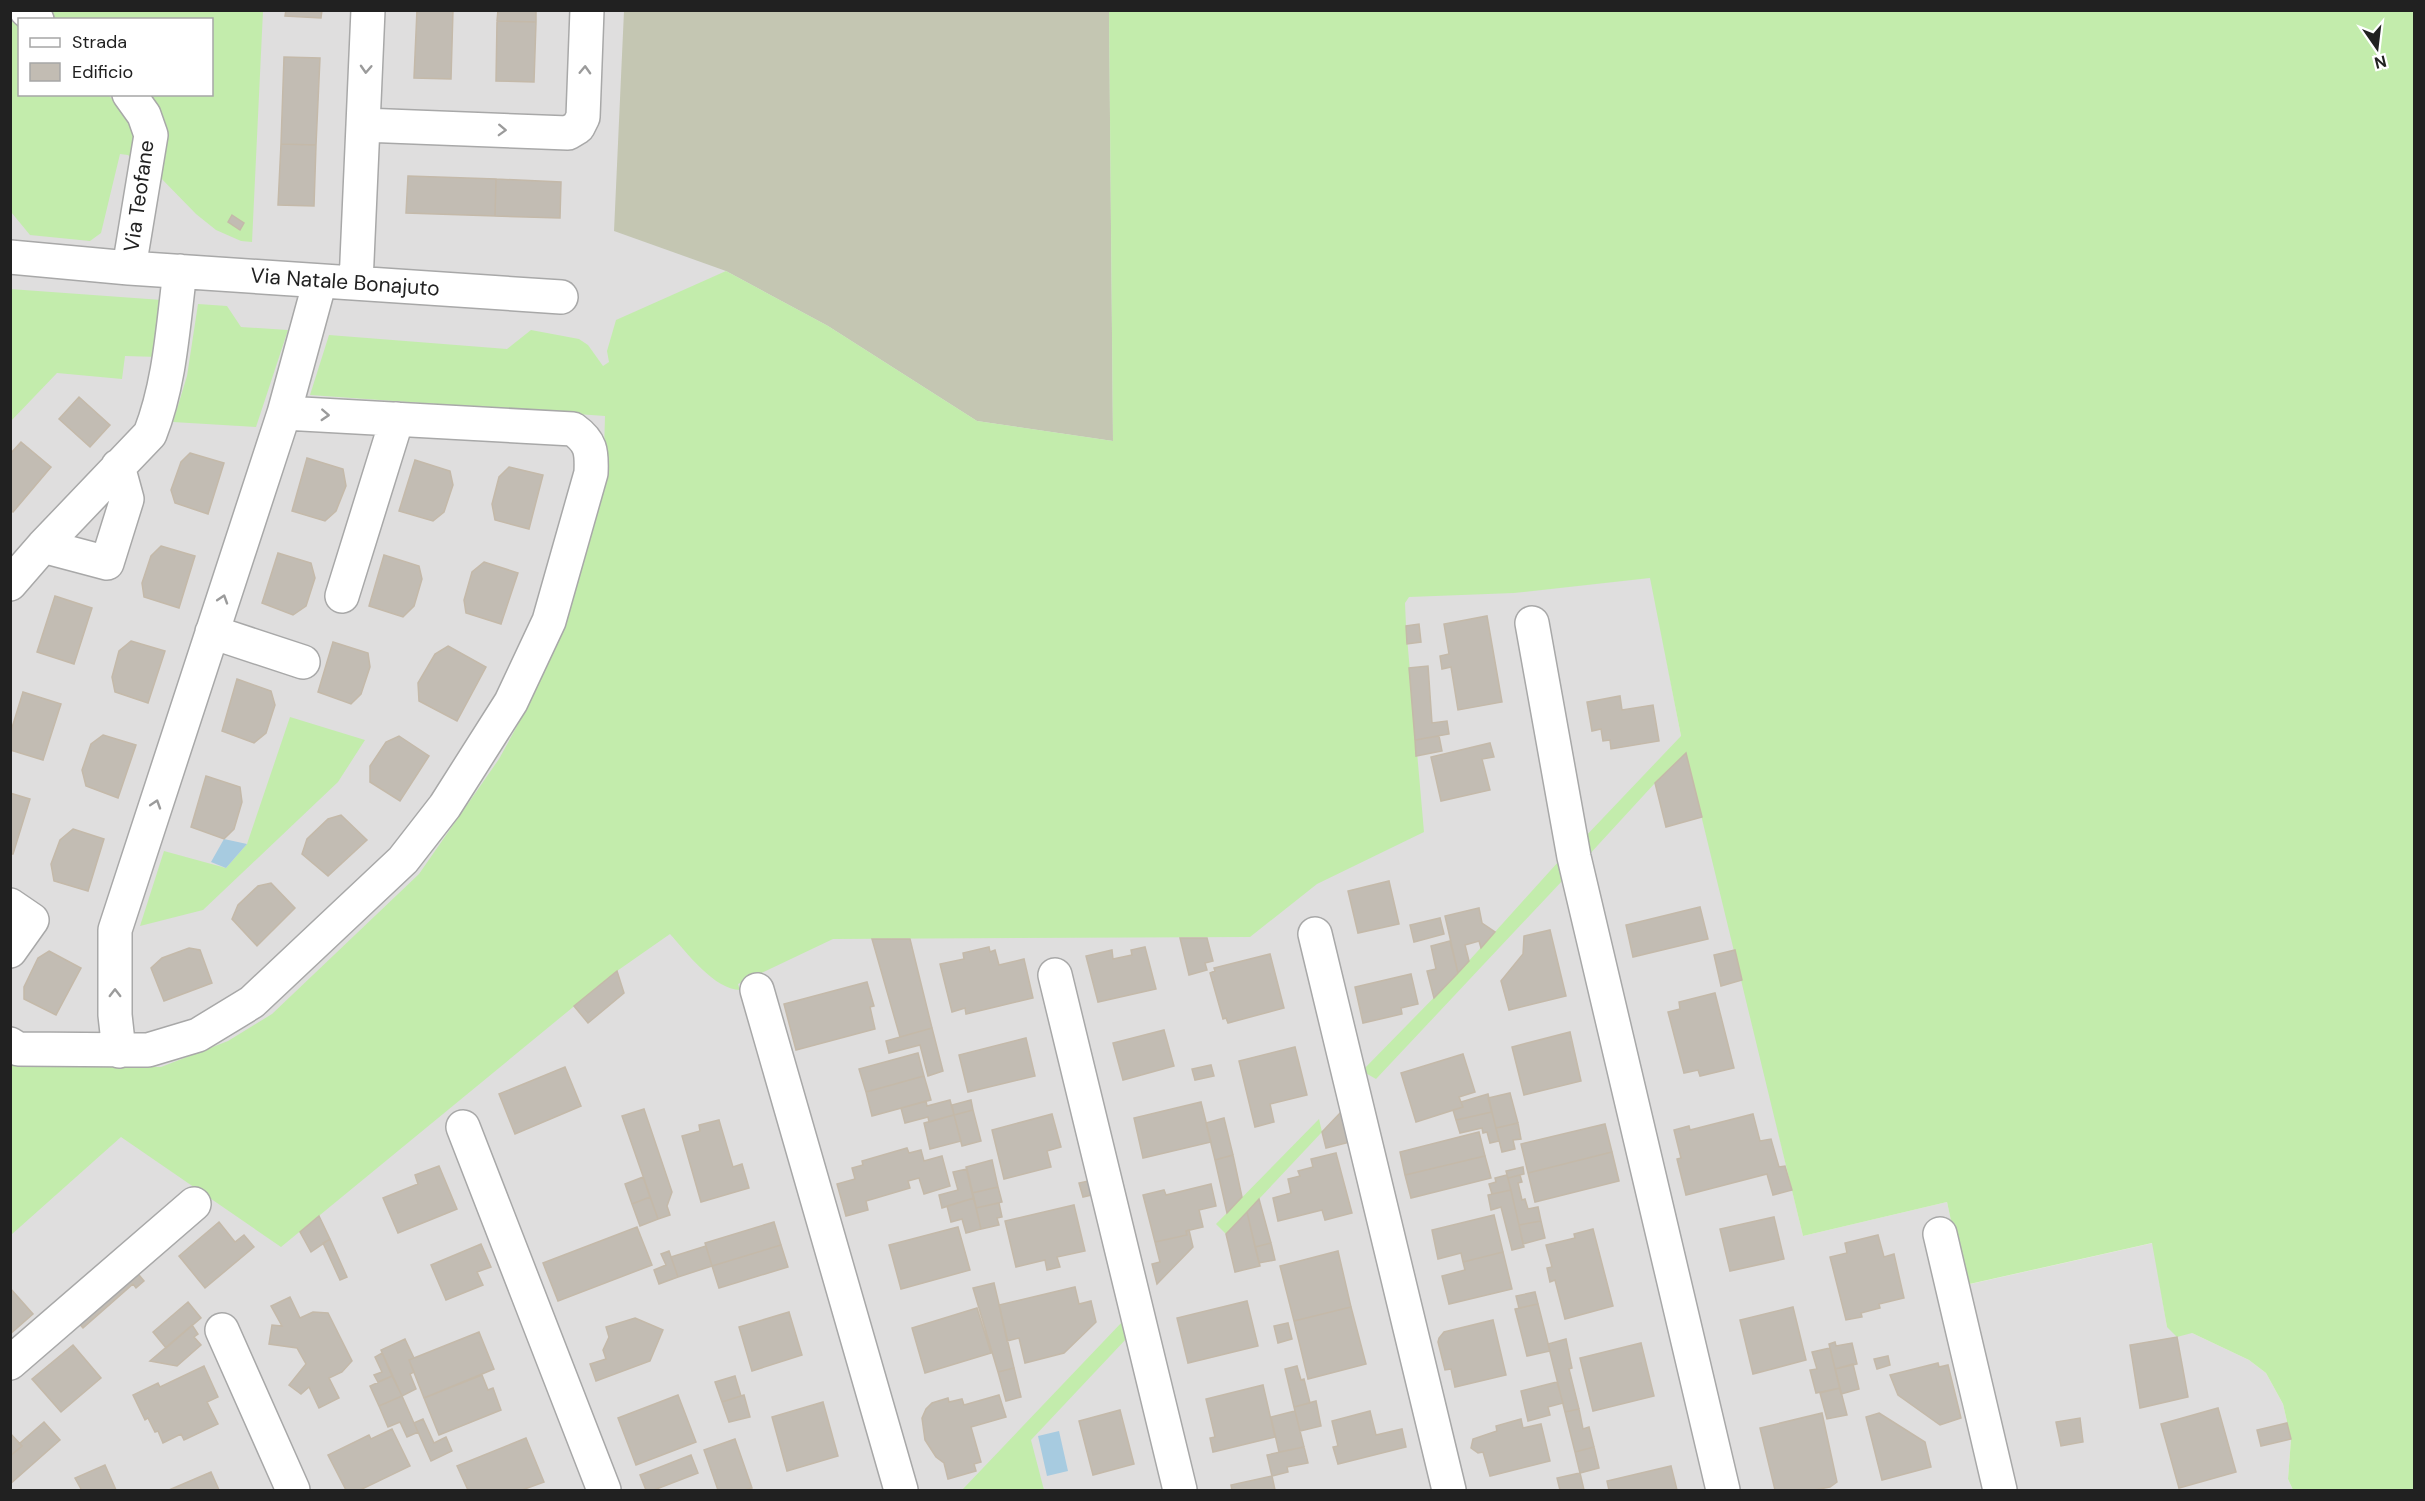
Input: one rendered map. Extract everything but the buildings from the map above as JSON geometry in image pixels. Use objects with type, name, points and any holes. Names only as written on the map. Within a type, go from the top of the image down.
[{"type":"street","points":[[356,283],[368,10]]},
{"type":"street","points":[[363,125],[568,133],[578,127],[583,117],[587,10]]},
{"type":"street","name":"Via Teofane","points":[[129,268],[151,135],[144,115],[130,96]]},
{"type":"street","name":"Via Natale Bonajuto","points":[[10,258],[561,297]]},
{"type":"street","points":[[10,584],[43,546],[150,434],[159,411],[180,271]]},
{"type":"street","points":[[119,1051],[115,1015],[115,930],[284,413],[320,281]]},
{"type":"street","points":[[10,1044],[18,1049],[148,1050],[198,1035],[243,1008],[403,860],[446,806],[511,702],[549,621],[591,473],[592,455],[585,438],[573,429],[284,413]]},
{"type":"street","points":[[342,596],[397,419]]},
{"type":"street","points":[[43,546],[107,563],[127,499],[118,466]]},
{"type":"street","points":[[1532,623],[1574,856],[1723,1491]]},
{"type":"street","points":[[212,632],[303,662]]},
{"type":"street","points":[[10,951],[21,913]]},
{"type":"street","points":[[1315,934],[1449,1491]]},
{"type":"street","points":[[1055,975],[1180,1491]]},
{"type":"street","points":[[757,990],[901,1491]]},
{"type":"street","points":[[463,1127],[604,1491]]},
{"type":"street","points":[[10,1363],[194,1204]]},
{"type":"street","points":[[1940,1233],[2000,1491]]},
{"type":"street","points":[[222,1330],[294,1491]]},
{"type":"shaded area","points":[[10,11],[1641,11],[1651,578],[1681,736],[1719,882],[1803,1236],[1947,1202],[1966,1285],[2153,1243],[2167,1327],[2192,1333],[2249,1360],[2266,1373],[2283,1404],[2291,1439],[2288,1479],[2293,1490],[11,1490]]},
{"type":"shaded area","points":[[624,11],[1109,11],[1113,441],[977,421],[828,326],[726,271],[614,231]]},
{"type":"green space","points":[[39,11],[263,11],[252,242],[241,241],[216,230],[196,214],[156,173],[145,96],[213,96],[213,18],[49,18]]},
{"type":"green space","points":[[1109,11],[2414,11],[2414,1490],[2293,1490],[2288,1479],[2291,1439],[2283,1404],[2266,1373],[2249,1360],[2192,1333],[2177,1337],[2167,1327],[2152,1243],[1965,1285],[1947,1202],[1803,1236],[1686,753],[1587,857],[1583,839],[1681,736],[1650,578],[1514,593],[1409,597],[1405,603],[1406,626],[1424,832],[1317,884],[1250,937],[833,939],[738,984],[740,990],[721,984],[711,977],[670,934],[617,971],[281,1247],[121,1137],[11,1235],[10,1063],[161,1067],[228,1041],[272,1014],[419,874],[499,759],[528,706],[565,623],[603,485],[605,416],[310,395],[329,335],[507,349],[531,330],[579,339],[588,345],[603,366],[609,362],[607,351],[616,320],[726,271],[828,326],[977,421],[1113,441]]},
{"type":"green space","points":[[10,12],[18,18],[18,96],[109,96],[135,121],[138,165],[128,155],[120,154],[101,233],[90,241],[30,235],[11,212]]},
{"type":"green space","points":[[10,289],[162,300],[158,357],[125,356],[122,379],[57,373],[11,421]]},
{"type":"green space","points":[[198,304],[227,306],[241,327],[288,330],[256,427],[173,422],[187,376]]},
{"type":"green space","points":[[290,717],[365,740],[338,782],[203,910],[140,926],[164,851],[226,868],[247,844]]},
{"type":"green space","points":[[1559,861],[1563,880],[1376,1079],[1362,1071],[1458,973]]},
{"type":"green space","points":[[1319,1119],[1322,1132],[1226,1234],[1216,1224]]},
{"type":"green space","points":[[1123,1321],[1127,1338],[1031,1440],[1044,1490],[962,1490]]},
{"type":"water","points":[[224,839],[247,844],[226,868],[211,862]]},
{"type":"water","points":[[1059,1431],[1068,1471],[1047,1476],[1038,1436]]}]
